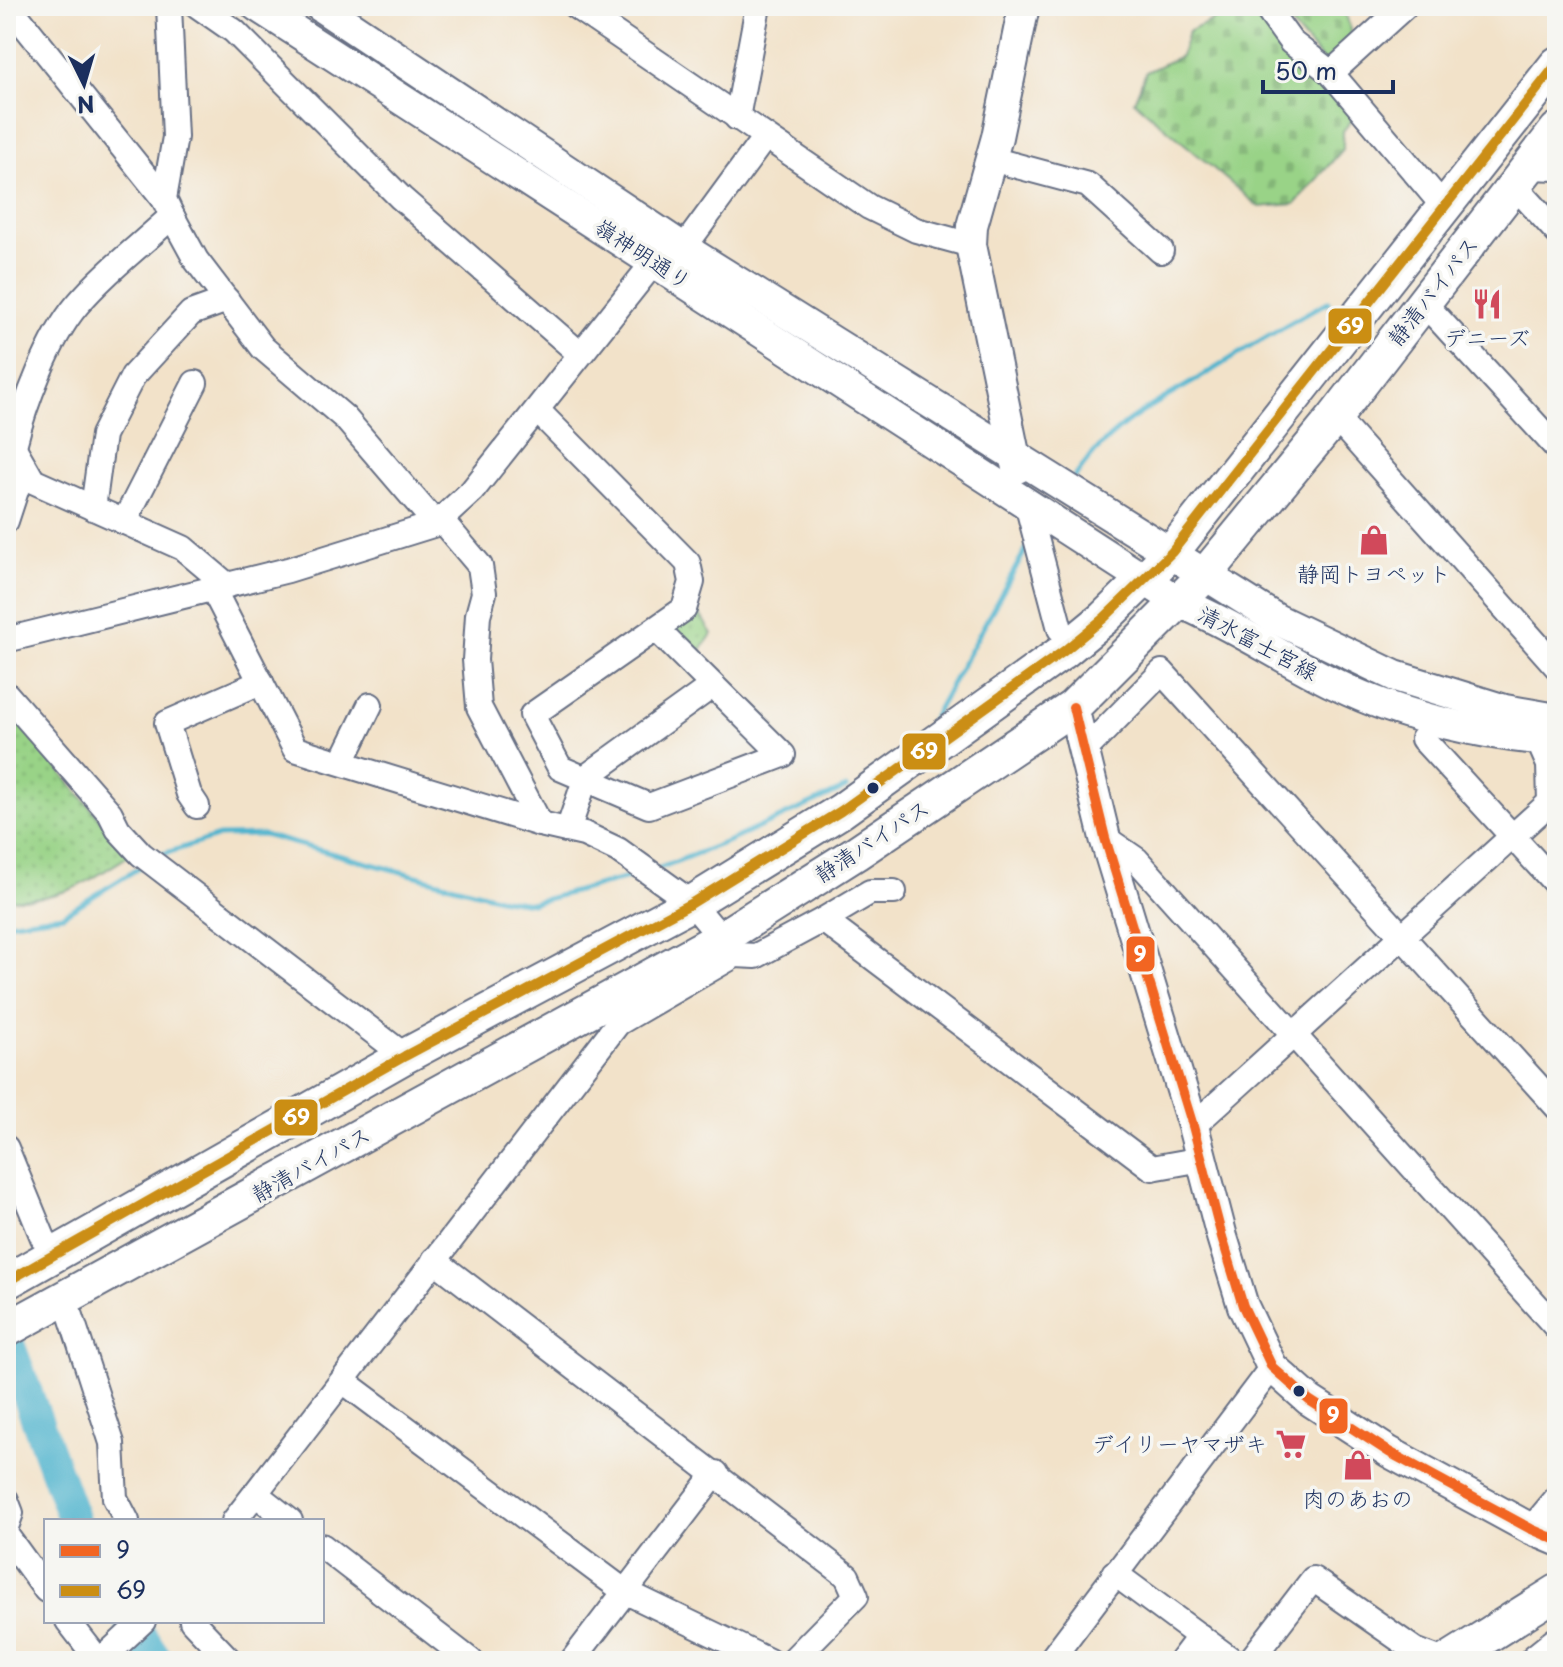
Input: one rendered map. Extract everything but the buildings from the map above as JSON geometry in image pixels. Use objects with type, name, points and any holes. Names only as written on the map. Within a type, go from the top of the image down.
[{"type":"highway","name":"静清バイパス","points":[[16,1277],[405,1056],[692,903],[841,811],[1064,651],[1104,618],[1172,552],[1557,64]]},
{"type":"highway","name":"静清バイパス","points":[[6,1330],[55,1314],[729,946],[856,853],[1073,707],[1205,575],[1335,417],[1423,302],[1534,174],[1557,130]]},
{"type":"highway","points":[[1446,1661],[1557,1592]]},
{"type":"highway","points":[[1487,1661],[1557,1607]]},
{"type":"highway","points":[[1537,1661],[1557,1645]]},
{"type":"main road","name":"嶺神明通り","points":[[257,6],[668,260],[1014,458]]},
{"type":"main road","name":"嶺神明通り","points":[[320,6],[668,260],[1027,504]]},
{"type":"main road","points":[[1024,6],[991,159],[972,226],[971,245],[1014,458],[1027,504]]},
{"type":"main road","name":"清水富士宮線","points":[[1014,458],[1172,552],[1276,619],[1395,676],[1505,710],[1551,733]]},
{"type":"main road","name":"清水富士宮線","points":[[1027,504],[1179,602],[1216,617],[1338,686],[1454,725],[1551,733]]},
{"type":"main road","points":[[1073,707],[1105,838],[1193,1126],[1243,1306],[1272,1367],[1309,1400],[1389,1452],[1544,1534]]},
{"type":"street","points":[[9,6],[168,208],[196,260],[263,348],[345,418],[480,566],[484,593],[478,615],[475,660],[479,707],[540,824]]},
{"type":"street","points":[[6,521],[20,422],[52,348],[76,306],[168,208],[175,137],[169,6]]},
{"type":"street","points":[[198,6],[234,31],[401,198],[580,354]]},
{"type":"street","points":[[575,6],[869,207],[916,230],[971,245]]},
{"type":"street","points":[[737,118],[758,6]]},
{"type":"street","points":[[1265,6],[1291,42],[1331,73],[1445,208]]},
{"type":"street","points":[[1331,73],[1405,6]]},
{"type":"street","points":[[6,640],[220,587],[439,522],[472,491],[580,354],[668,260],[765,137]]},
{"type":"street","points":[[991,159],[1088,185],[1161,251]]},
{"type":"street","points":[[1534,174],[1557,232]]},
{"type":"street","points":[[93,508],[103,435],[133,376],[191,313],[227,300]]},
{"type":"street","points":[[1423,302],[1557,448]]},
{"type":"street","points":[[124,522],[195,383]]},
{"type":"street","points":[[538,411],[688,563],[692,582],[684,609],[532,715],[560,768],[649,806],[783,755],[656,629]]},
{"type":"street","points":[[1335,417],[1557,667]]},
{"type":"street","points":[[15,449],[33,481],[183,548],[220,587],[261,682],[295,749],[568,830],[618,850],[692,903],[729,946],[756,956],[870,892],[894,892]]},
{"type":"street","points":[[1027,504],[1060,629]]},
{"type":"street","points":[[1084,751],[1162,672],[1557,1107]]},
{"type":"street","points":[[197,806],[189,794],[167,723],[261,682]]},
{"type":"street","points":[[568,830],[586,777],[712,686]]},
{"type":"street","points":[[6,694],[110,813],[118,829],[141,854],[405,1056]]},
{"type":"street","points":[[342,762],[370,705]]},
{"type":"street","points":[[1193,1126],[1553,800],[1549,765],[1551,733]]},
{"type":"street","points":[[1423,739],[1557,885]]},
{"type":"street","points":[[1105,838],[1137,860],[1557,1328]]},
{"type":"street","points":[[823,920],[1152,1168],[1202,1159]]},
{"type":"street","points":[[236,1519],[618,1023],[729,946]]},
{"type":"street","points":[[6,1148],[43,1238]]},
{"type":"street","points":[[434,1260],[847,1576],[856,1596],[792,1661]]},
{"type":"street","points":[[55,1314],[112,1443],[115,1498],[126,1519]]},
{"type":"street","points":[[1050,1661],[1272,1367]]},
{"type":"street","points":[[343,1381],[624,1591],[769,1661]]},
{"type":"street","points":[[572,1661],[716,1473]]},
{"type":"street","points":[[257,1495],[287,1519]]},
{"type":"street","points":[[1544,1534],[1557,1498]]},
{"type":"street","points":[[6,1500],[11,1513],[6,1527]]},
{"type":"street","points":[[6,1535],[44,1587]]},
{"type":"street","points":[[324,1548],[471,1661]]},
{"type":"street","points":[[1114,1573],[1233,1661]]},
{"type":"street","points":[[1250,1661],[1313,1579],[1415,1650],[1446,1661]]},
{"type":"street","points":[[70,1623],[102,1659],[141,1623]]},
{"type":"street","points":[[194,1623],[230,1661]]},
{"type":"street","points":[[1181,1661],[1200,1636]]},
{"type":"green space","points":[[1222,6],[1255,6],[1357,113],[1343,131],[1343,149],[1295,204],[1259,207],[1134,101],[1146,72],[1181,56],[1188,32],[1225,14]]},
{"type":"green space","points":[[1275,6],[1344,6],[1353,41],[1329,62],[1324,62]]},
{"type":"green space","points":[[696,608],[712,634],[696,657],[677,640],[676,625]]},
{"type":"green space","points":[[6,706],[130,855],[86,882],[58,894],[6,899]]},
{"type":"waterway","points":[[1072,481],[1103,444],[1135,417],[1328,302]]},
{"type":"waterway","points":[[925,732],[1030,542]]},
{"type":"waterway","points":[[657,869],[729,841],[846,788]]},
{"type":"waterway","points":[[157,856],[219,836],[263,835],[503,899],[531,903],[639,875]]},
{"type":"waterway","points":[[6,923],[63,915],[142,866]]},
{"type":"waterway","points":[[6,1336],[73,1519]]},
{"type":"waterway","points":[[131,1623],[158,1661]]},
{"type":"transit line","name":"69","points":[[6,1282],[405,1056],[692,903],[841,811],[1064,651],[1104,618],[1172,552],[1557,64]]},
{"type":"transit line","name":"9","points":[[1073,707],[1105,838],[1193,1126],[1222,1237],[1243,1306],[1272,1367],[1309,1400],[1389,1452],[1557,1540]]},
{"type":"place","name":"デニーズ","points":[[1487,304]]},
{"type":"place","name":"静岡トヨペット","points":[[1374,540]]},
{"type":"place","name":"デイリーヤマザキ","points":[[1291,1444]]},
{"type":"place","name":"肉のあおの","points":[[1358,1465]]}]
